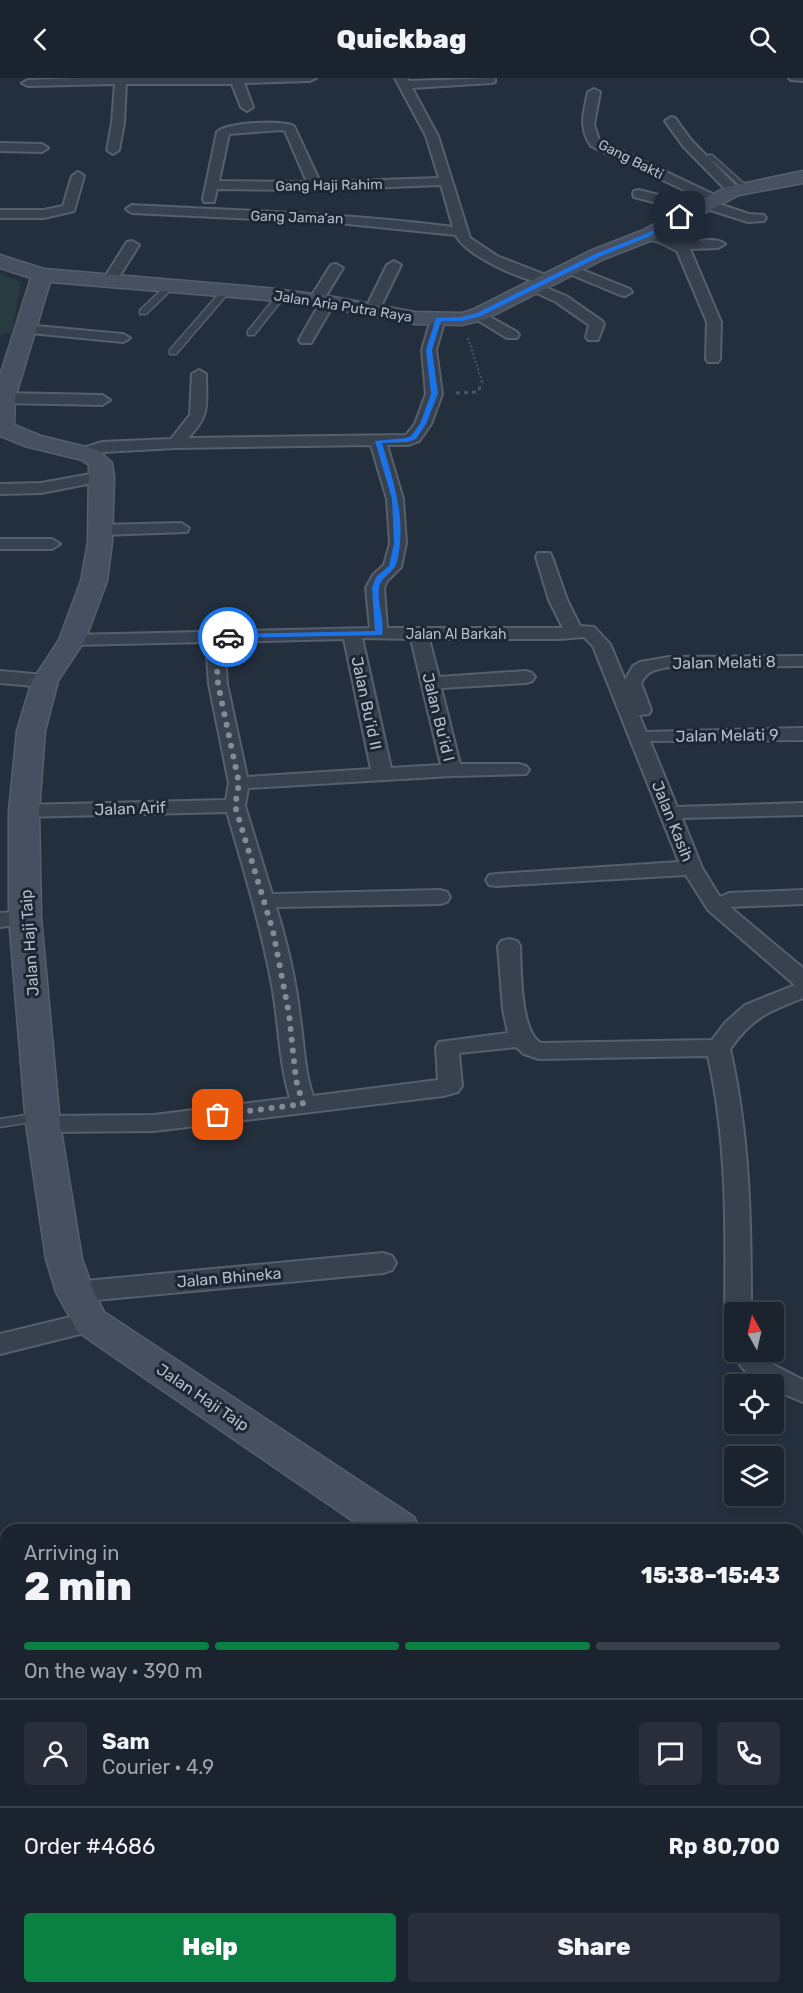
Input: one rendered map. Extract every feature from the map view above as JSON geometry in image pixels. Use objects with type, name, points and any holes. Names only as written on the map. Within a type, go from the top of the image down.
[{"type":"street","points":[[28,84],[121,80],[237,81],[310,78]]},
{"type":"street","points":[[795,78],[803,78]]},
{"type":"street","points":[[113,150],[118,123],[121,80]]},
{"type":"street","points":[[491,80],[403,81],[432,136],[464,240],[472,248],[541,283],[597,324],[593,337]]},
{"type":"street","points":[[237,81],[247,107]]},
{"type":"street","name":"Gang Bakti","points":[[594,92],[588,125],[590,136],[595,142],[705,204]]},
{"type":"street","points":[[671,122],[687,143],[741,190]]},
{"type":"street","points":[[208,214],[211,185],[223,132],[284,126],[290,129],[315,186]]},
{"type":"street","points":[[0,147],[42,148]]},
{"type":"street","points":[[0,214],[49,213],[69,208],[78,176]]},
{"type":"street","name":"Jalan Aria Putra Raya","points":[[0,261],[42,275],[281,296],[415,318],[471,317],[570,268],[648,235],[705,204],[741,190],[803,177]]},
{"type":"street","name":"Gang Haji Rahim","points":[[211,185],[315,186],[447,181]]},
{"type":"street","points":[[639,194],[705,204],[748,218],[759,218]]},
{"type":"street","name":"Gang Jama’an","points":[[132,209],[339,218],[404,223],[462,232]]},
{"type":"street","points":[[648,235],[680,246],[718,244]]},
{"type":"street","points":[[110,280],[132,245]]},
{"type":"street","points":[[680,246],[714,322],[713,359]]},
{"type":"street","points":[[372,310],[393,265]]},
{"type":"street","points":[[306,340],[336,268]]},
{"type":"street","points":[[570,268],[625,292]]},
{"type":"street","points":[[0,489],[41,488],[102,477],[100,463],[90,455],[12,434],[2,418],[42,275]]},
{"type":"street","points":[[471,317],[512,335]]},
{"type":"street","points":[[83,453],[102,447],[175,443],[400,442],[414,438],[423,424],[434,394],[429,350],[438,319]]},
{"type":"street","points":[[26,329],[123,338]]},
{"type":"street","points":[[175,443],[194,423],[198,415],[197,382],[199,374]]},
{"type":"street","points":[[2,418],[102,400]]},
{"type":"street","points":[[378,441],[395,499],[398,543],[392,567],[379,579],[375,588],[379,633]]},
{"type":"street","name":"Jalan Haji Taip","points":[[102,477],[101,530],[94,581],[72,640],[45,681],[31,731],[13,919],[64,1259],[75,1292],[91,1322],[390,1524]]},
{"type":"street","points":[[101,530],[181,528]]},
{"type":"street","points":[[0,544],[52,544]]},
{"type":"street","name":"Jalan Kasih","points":[[544,557],[558,600],[581,632],[601,644],[692,868],[715,904],[803,980]]},
{"type":"street","name":"Jalan Al Barkah","points":[[72,640],[352,633],[581,632]]},
{"type":"street","name":"Jalan Bu’id II","points":[[352,633],[382,773]]},
{"type":"street","name":"Jalan Bu’id I","points":[[419,634],[452,770],[519,770]]},
{"type":"street","points":[[215,637],[218,684],[239,783],[235,806],[266,901],[289,1014],[296,1080],[303,1104]]},
{"type":"street","name":"Jalan Melati 8","points":[[651,736],[632,683],[639,670],[646,666],[669,662],[803,661]]},
{"type":"street","points":[[0,677],[45,681]]},
{"type":"street","points":[[431,683],[526,678]]},
{"type":"street","name":"Jalan Melati 9","points":[[651,736],[803,734]]},
{"type":"street","points":[[651,736],[682,812],[709,867],[729,900],[803,959]]},
{"type":"street","points":[[239,783],[452,770]]},
{"type":"street","name":"Jalan Arif","points":[[24,812],[235,806]]},
{"type":"street","points":[[682,812],[803,809]]},
{"type":"street","points":[[496,880],[692,868]]},
{"type":"street","points":[[266,901],[440,897]]},
{"type":"street","points":[[729,900],[803,897]]},
{"type":"street","points":[[509,946],[515,1009],[522,1039],[531,1048],[539,1051],[718,1048]]},
{"type":"street","points":[[718,1048],[733,1028],[753,1010],[803,990]]},
{"type":"street","points":[[43,1120],[154,1123],[443,1088],[450,1086],[447,1047],[522,1039]]},
{"type":"street","points":[[718,1048],[729,1089],[738,1169],[738,1302]]},
{"type":"street","name":"Jalan Bhineka","points":[[75,1292],[383,1263]]},
{"type":"street","points":[[0,1344],[91,1322]]},
{"type":"street","points":[[751,1362],[769,1376],[803,1394]]},
{"type":"lane","points":[[711,156],[741,190]]},
{"type":"lane","points":[[143,312],[172,285]]},
{"type":"lane","points":[[173,352],[226,291]]},
{"type":"lane","points":[[251,333],[281,296]]},
{"type":"lane","points":[[0,1123],[43,1120]]},
{"type":"path","points":[[434,394],[478,392],[483,385],[471,317]]},
{"type":"green space","points":[[0,273],[21,282],[12,331],[0,336]]},
{"type":"way so far","points":[[218,1115],[303,1104],[296,1080],[289,1014],[273,931],[266,901],[235,806],[239,783],[218,684],[215,637],[228,637]]},
{"type":"route","points":[[228,637],[379,633],[375,588],[379,579],[392,567],[398,543],[395,499],[378,441],[400,442],[414,438],[423,424],[434,394],[429,350],[438,319],[462,319],[479,315],[597,255],[648,235],[680,217]]}]
